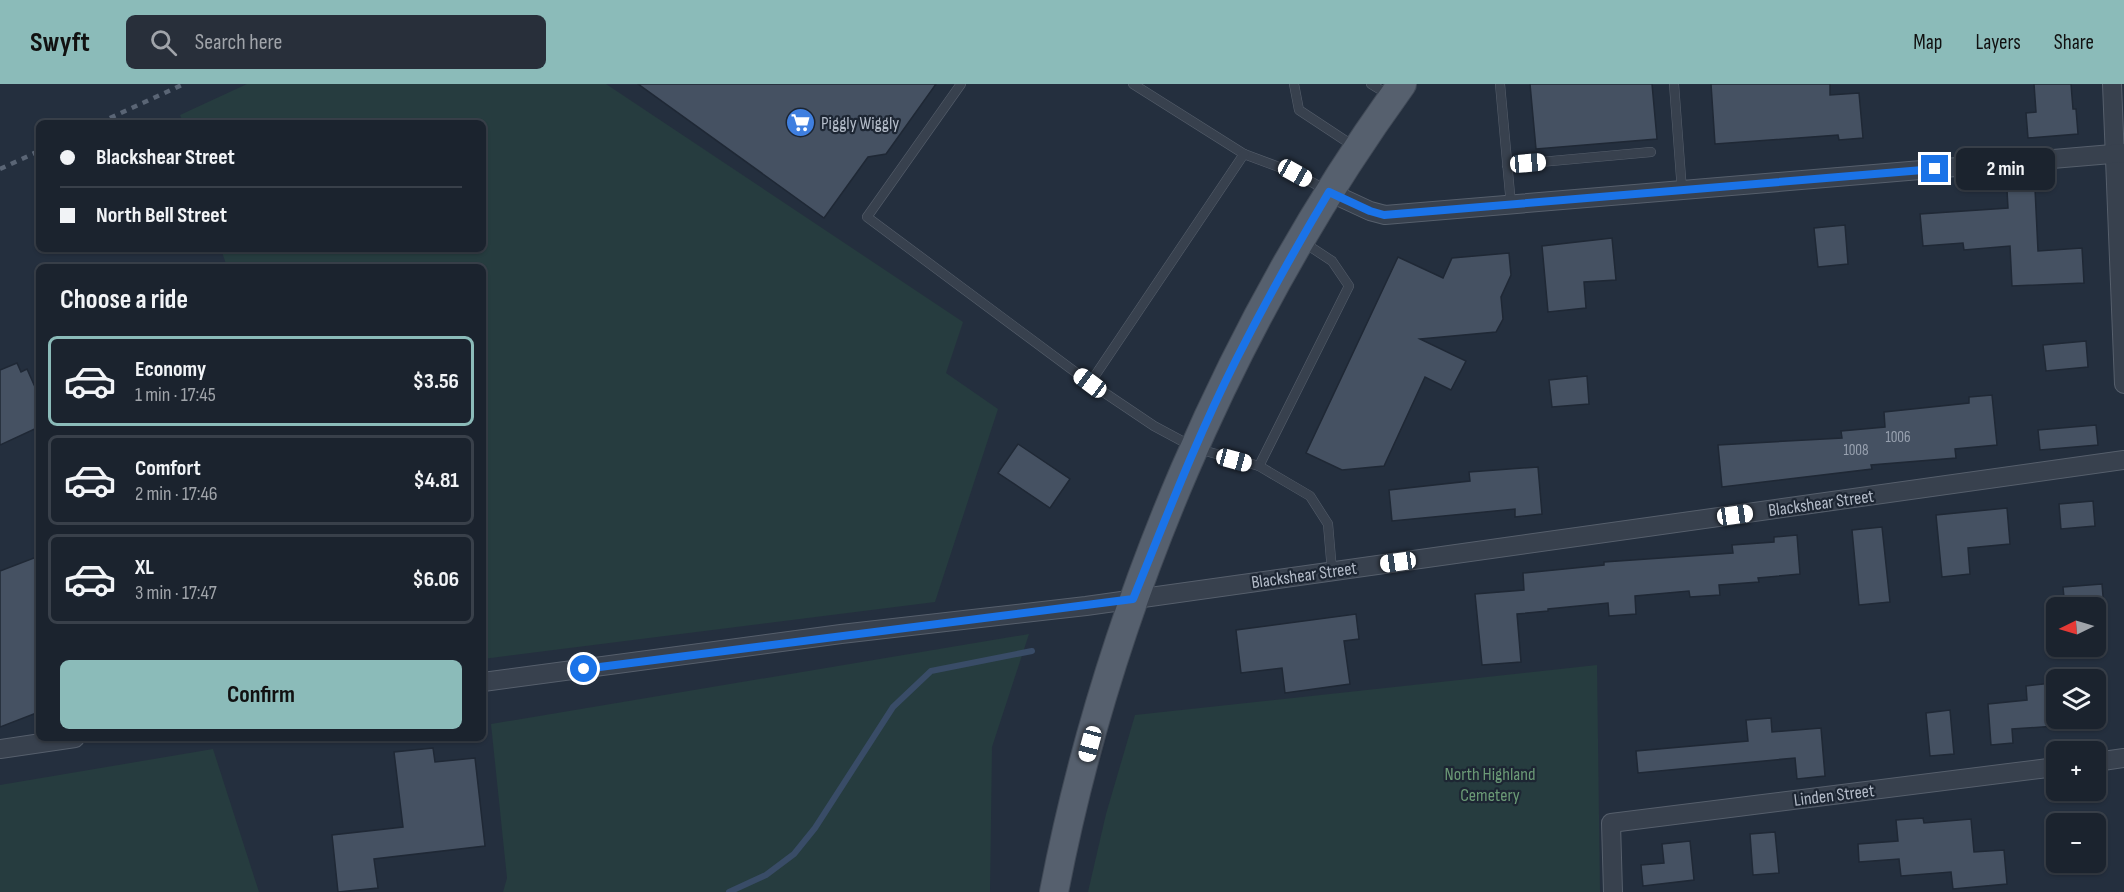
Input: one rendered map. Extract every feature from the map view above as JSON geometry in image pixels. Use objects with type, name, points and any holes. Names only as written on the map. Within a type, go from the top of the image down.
[{"type":"main road","points":[[1054,892],[1085,760],[1133,599],[1195,448],[1236,361],[1300,240],[1357,149],[1389,88]]},
{"type":"street","points":[[2112,84],[2119,153],[2124,384]]},
{"type":"street","points":[[1329,192],[1384,215],[2119,153]]},
{"type":"street","name":"Blackshear Street","points":[[486,682],[1133,599],[2124,460]]},
{"type":"street","points":[[0,749],[55,741]]},
{"type":"street","points":[[2106,761],[2124,758]]},
{"type":"street","name":"Linden Street","points":[[1613,892],[1611,823],[2046,768]]},
{"type":"lane","points":[[961,84],[867,216],[1090,383],[1154,426],[1195,448],[1259,466],[1310,496],[1328,524],[1332,571]]},
{"type":"lane","points":[[1134,84],[1244,154],[1295,173],[1329,192]]},
{"type":"lane","points":[[1294,84],[1299,110],[1357,149]]},
{"type":"lane","points":[[1500,84],[1510,205]]},
{"type":"lane","points":[[1674,84],[1682,191]]},
{"type":"lane","points":[[1507,165],[1651,152]]},
{"type":"lane","points":[[1090,383],[1244,154]]},
{"type":"lane","points":[[1259,466],[1349,286],[1332,261],[1300,240]]},
{"type":"green space","points":[[247,84],[606,84],[963,322],[946,373],[998,409],[935,602],[486,659],[486,264],[226,264],[222,252],[486,252],[486,120],[182,120],[180,115]]},
{"type":"green space","points":[[1029,634],[992,747],[990,892],[503,892],[507,878],[491,724]]},
{"type":"green space","name":"North Highland Cemetery","points":[[1597,665],[1600,892],[1088,892],[1106,814],[1135,715]]},
{"type":"green space","points":[[213,749],[259,892],[0,892],[0,785]]},
{"type":"building","name":"Piggly Wiggly","points":[[638,84],[936,84],[886,154],[868,157],[824,218]]},
{"type":"building","points":[[1530,84],[1652,84],[1657,139],[1536,149]]},
{"type":"building","points":[[1711,84],[1830,84],[1830,95],[1859,93],[1863,138],[1839,140],[1838,135],[1715,144]]},
{"type":"building","points":[[2034,84],[2071,84],[2078,134],[2028,138],[2026,113],[2036,112]]},
{"type":"building","points":[[2035,189],[2038,251],[2082,248],[2084,283],[2012,286],[2010,246],[1964,250],[1963,243],[1923,246],[1920,214],[2008,208],[2007,190]]},
{"type":"building","points":[[1845,225],[1848,264],[1818,267],[1814,228]]},
{"type":"building","points":[[1612,238],[1616,280],[1584,282],[1586,308],[1548,312],[1542,246]]},
{"type":"building","points":[[1509,253],[1511,275],[1501,297],[1503,319],[1496,332],[1420,339],[1466,361],[1451,390],[1425,377],[1384,466],[1342,470],[1306,453],[1398,257],[1443,278],[1452,258]]},
{"type":"building","points":[[2086,341],[2088,367],[2046,371],[2043,345]]},
{"type":"building","points":[[17,363],[21,372],[27,369],[36,389],[36,428],[0,445],[0,370]]},
{"type":"building","points":[[1587,376],[1589,404],[1552,407],[1549,380]]},
{"type":"building","points":[[1992,395],[1997,445],[1955,449],[1956,458],[1871,465],[1872,469],[1722,487],[1718,445],[1842,438],[1841,431],[1885,427],[1884,412],[1969,403],[1969,397]]},
{"type":"building","points":[[2096,425],[2098,445],[2040,450],[2038,430]]},
{"type":"building","points":[[1018,444],[1070,479],[1050,508],[998,473]]},
{"type":"building","points":[[1538,467],[1542,514],[1515,517],[1515,509],[1392,521],[1389,490],[1470,481],[1469,472]]},
{"type":"building","points":[[2093,501],[2095,526],[2061,529],[2059,504]]},
{"type":"building","points":[[2007,508],[2010,544],[1968,548],[1970,574],[1942,577],[1936,515]]},
{"type":"building","points":[[1882,527],[1890,602],[1859,605],[1852,530]]},
{"type":"building","points":[[1797,535],[1800,574],[1758,578],[1759,582],[1719,585],[1720,595],[1690,597],[1689,591],[1635,596],[1636,614],[1609,616],[1608,603],[1517,614],[1521,662],[1482,665],[1475,594],[1524,590],[1523,573],[1604,565],[1604,562],[1733,553],[1732,545],[1774,542],[1774,537]]},
{"type":"building","points":[[36,557],[36,713],[0,727],[0,571]]},
{"type":"building","points":[[2102,584],[2103,597],[2064,597],[2063,587]]},
{"type":"building","points":[[1356,614],[1359,639],[1344,641],[1350,684],[1285,693],[1282,668],[1241,673],[1236,630]]},
{"type":"building","points":[[2046,684],[2046,727],[2012,729],[2013,743],[1991,745],[1988,704],[2027,700],[2026,686]]},
{"type":"building","points":[[1950,710],[1954,754],[1930,756],[1926,713]]},
{"type":"building","points":[[1771,718],[1772,732],[1821,728],[1825,776],[1797,779],[1795,758],[1638,773],[1636,751],[1748,741],[1746,720]]},
{"type":"building","points":[[433,748],[435,762],[475,758],[485,846],[374,859],[378,888],[338,892],[332,835],[403,827],[394,752]]},
{"type":"building","points":[[1923,818],[1924,823],[1971,819],[1974,852],[2004,850],[2007,884],[1953,889],[1951,872],[1901,876],[1899,859],[1859,862],[1858,844],[1898,841],[1896,820]]},
{"type":"building","points":[[1775,832],[1779,873],[1753,875],[1750,834]]},
{"type":"building","points":[[1690,841],[1694,880],[1643,886],[1641,865],[1664,863],[1662,844]]},
{"type":"waterway","points":[[729,892],[766,875],[794,854],[815,828],[893,707],[931,671],[1032,651]]},
{"type":"railway","points":[[106,120],[184,84]]},
{"type":"railway","points":[[0,169],[36,152]]},
{"type":"place","name":"Piggly Wiggly","points":[[800,123]]},
{"type":"route","points":[[584,669],[841,634],[1133,599],[1195,448],[1236,361],[1300,240],[1329,192],[1384,215],[1935,169]]}]
